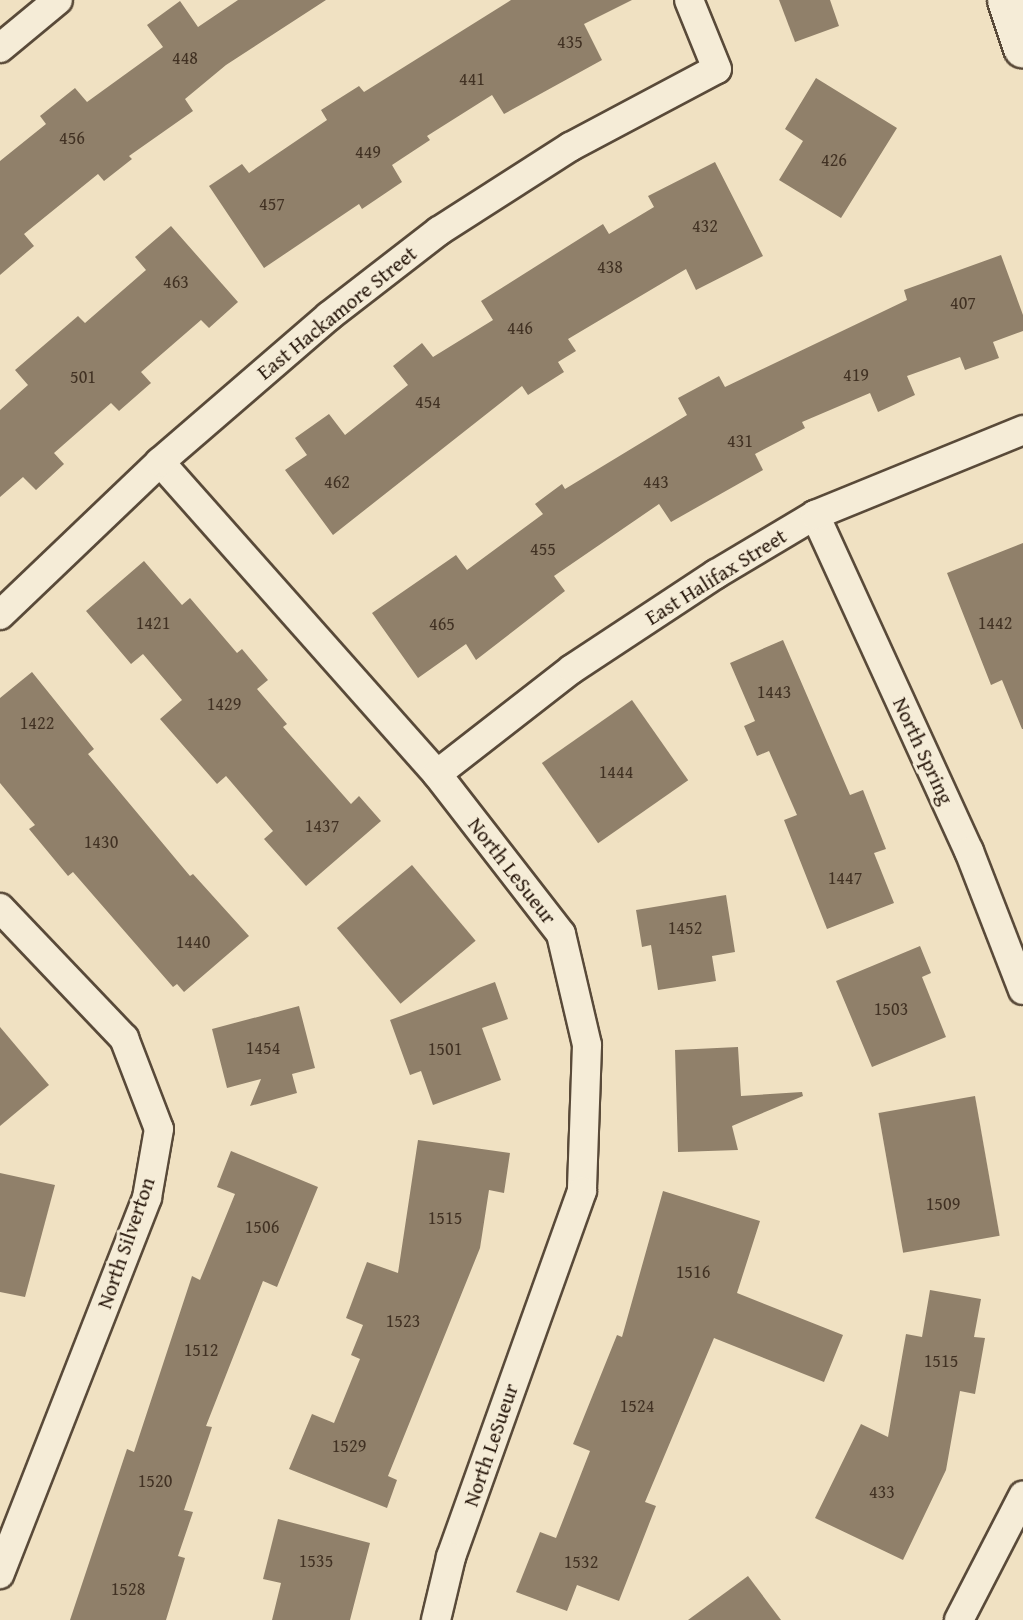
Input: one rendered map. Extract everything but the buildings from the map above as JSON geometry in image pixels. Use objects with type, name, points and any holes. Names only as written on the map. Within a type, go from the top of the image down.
[{"type":"main road","points":[[1007,0],[1023,48]]},
{"type":"street","points":[[0,48],[58,0]]},
{"type":"street","name":"East Hackamore Street","points":[[0,615],[160,462],[329,316],[439,231],[569,147],[717,69],[689,0]]},
{"type":"street","name":"East Halifax Street","points":[[436,774],[572,669],[716,574],[815,516],[1023,429]]},
{"type":"street","name":"North LeSueur","points":[[160,462],[436,774],[561,934],[587,1045],[582,1191],[451,1557],[436,1620]]},
{"type":"street","name":"North Spring","points":[[815,516],[969,851],[1023,990]]},
{"type":"street","name":"North Silverton","points":[[0,908],[124,1038],[159,1129],[147,1198],[0,1574]]},
{"type":"street","points":[[959,1620],[1023,1496]]}]
